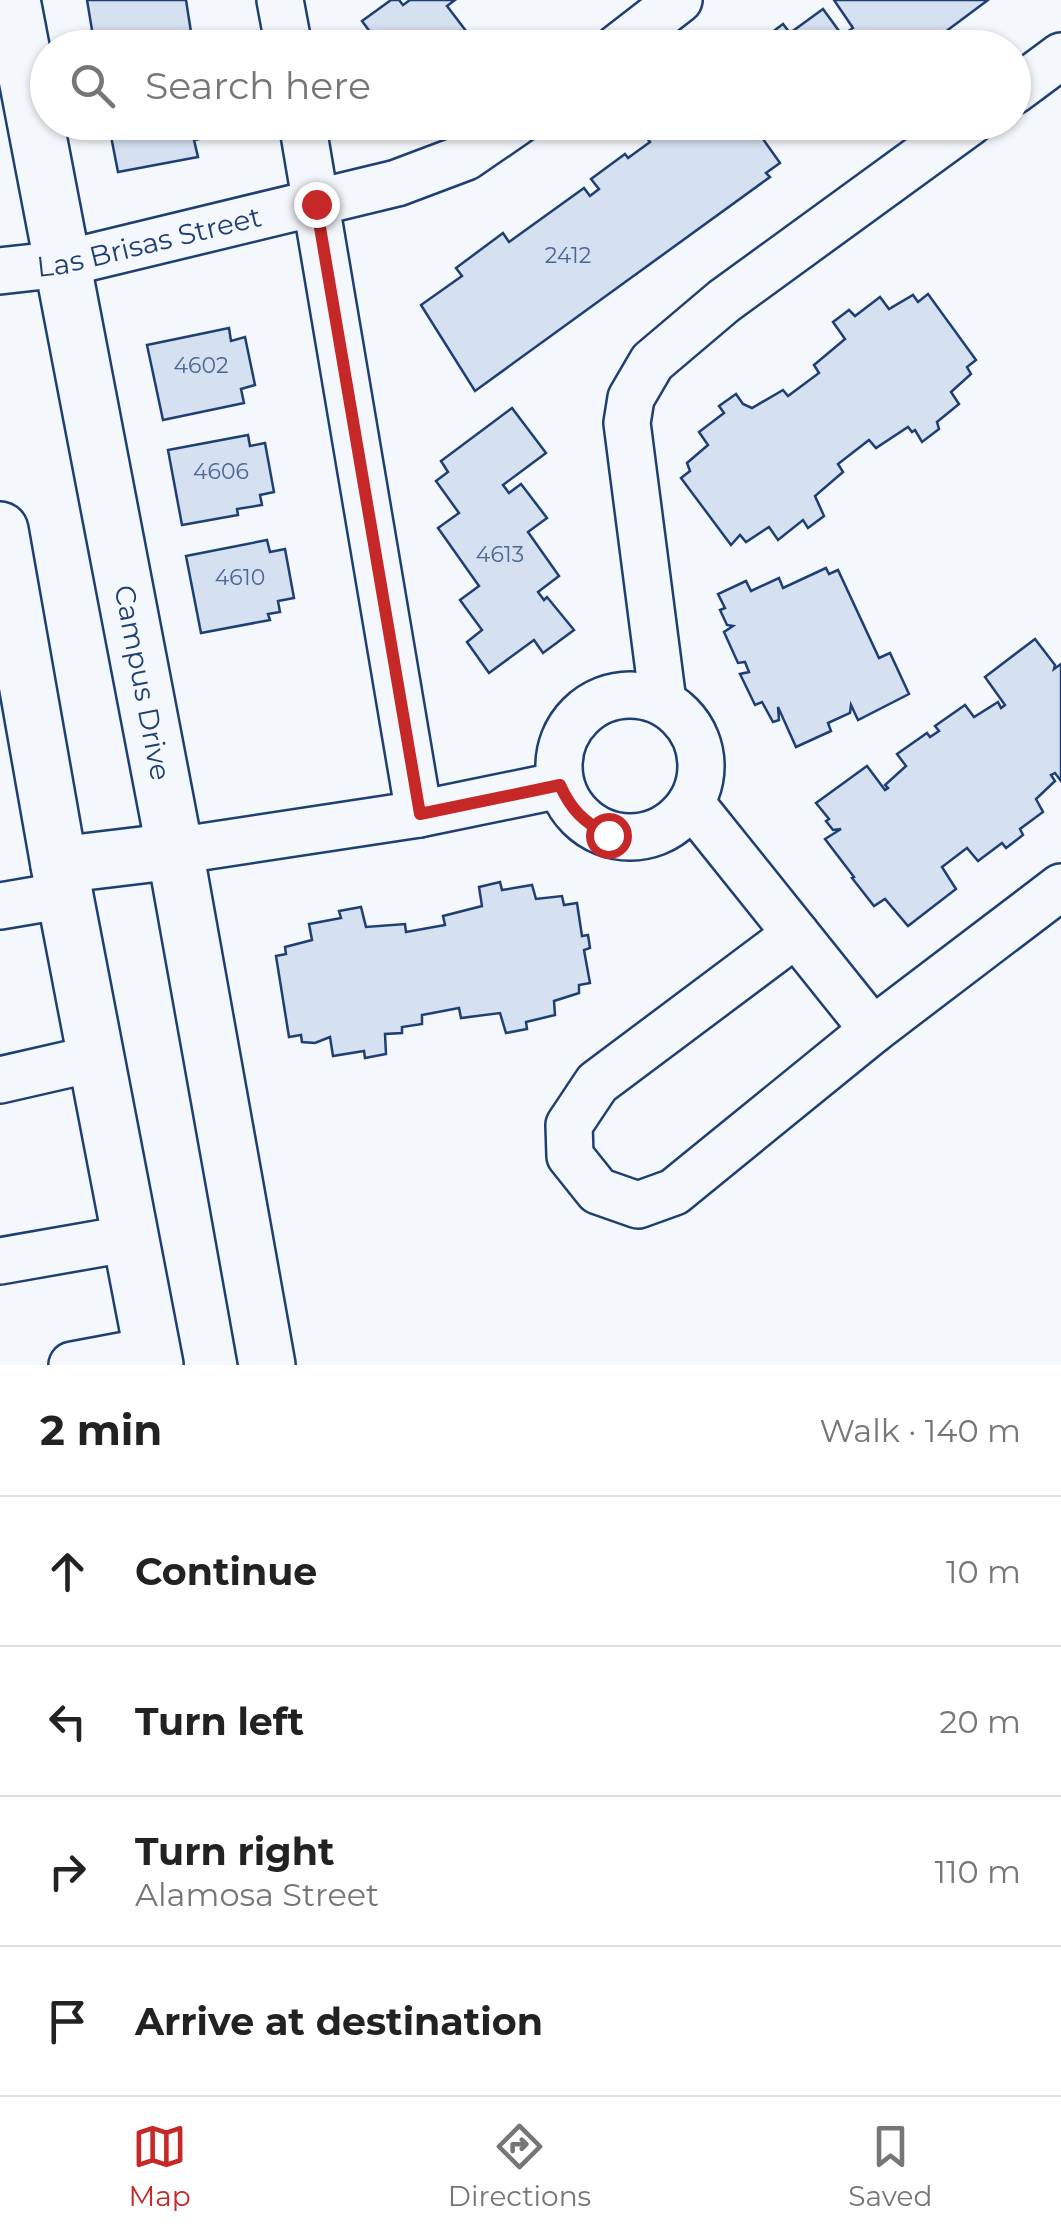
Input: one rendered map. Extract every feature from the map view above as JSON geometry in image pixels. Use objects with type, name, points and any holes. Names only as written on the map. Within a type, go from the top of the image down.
[{"type":"main road","name":"Campus Drive","points":[[12,0],[30,95]]},
{"type":"main road","name":"Campus Drive","points":[[39,140],[175,851],[267,1365]]},
{"type":"main road","points":[[0,530],[17,724],[62,880],[154,1358]]},
{"type":"main road","points":[[62,880],[175,851]]},
{"type":"street","points":[[280,0],[286,30]]},
{"type":"street","points":[[640,30],[679,0]]},
{"type":"street","points":[[1031,78],[1061,56]]},
{"type":"street","points":[[305,140],[420,814]]},
{"type":"street","name":"Las Brisas Street","points":[[0,270],[62,264],[397,183],[466,157],[491,140]]},
{"type":"street","points":[[663,702],[628,423],[631,398],[652,362],[724,301],[945,140]]},
{"type":"street","points":[[617,696],[663,702],[682,716],[695,736],[701,758],[700,782],[691,803],[676,822],[655,834],[631,838],[608,835],[578,815],[560,785],[558,762],[564,738],[576,718],[595,704],[617,696]]},
{"type":"street","points":[[175,851],[420,814],[560,785]]},
{"type":"street","points":[[691,803],[873,1030]]},
{"type":"street","points":[[0,906],[62,880]]},
{"type":"street","points":[[796,934],[596,1083],[569,1124],[570,1156],[598,1190],[638,1205],[674,1192],[873,1030],[1061,887]]},
{"type":"street","points":[[0,1080],[96,1058]]},
{"type":"street","points":[[0,1261],[131,1238]]},
{"type":"street","points":[[72,1365],[154,1358]]},
{"type":"building","points":[[87,0],[186,0],[191,30],[92,30]]},
{"type":"building","points":[[391,0],[399,0],[403,5],[410,0],[455,0],[447,6],[465,30],[369,30],[362,21]]},
{"type":"building","points":[[834,0],[988,0],[948,30],[850,30],[853,28]]},
{"type":"building","points":[[823,9],[838,30],[794,30]]},
{"type":"building","points":[[112,140],[194,140],[198,157],[118,172]]},
{"type":"building","points":[[764,140],[780,163],[766,173],[770,177],[475,391],[421,305],[462,276],[456,268],[503,233],[509,242],[584,188],[590,196],[599,189],[591,179],[625,154],[628,158],[650,142]]},
{"type":"building","points":[[928,294],[976,360],[967,367],[971,374],[951,392],[959,404],[937,422],[939,429],[922,442],[915,430],[912,432],[908,427],[876,448],[869,440],[838,464],[843,472],[815,496],[824,516],[808,528],[803,520],[778,540],[769,527],[746,542],[740,535],[731,545],[681,478],[690,471],[687,463],[708,445],[699,432],[724,413],[719,406],[736,394],[752,408],[783,390],[788,396],[819,373],[814,365],[845,339],[833,322],[849,310],[855,316],[880,297],[889,309],[913,295],[918,302]]},
{"type":"building","points":[[229,328],[231,341],[245,337],[255,385],[241,389],[244,403],[163,420],[147,345]]},
{"type":"building","points":[[512,408],[546,453],[503,485],[509,493],[521,484],[547,518],[528,532],[559,576],[538,592],[544,600],[547,597],[574,630],[543,653],[534,640],[489,673],[467,642],[482,630],[460,600],[479,586],[438,528],[459,513],[436,481],[448,472],[441,461]]},
{"type":"building","points":[[248,435],[250,446],[265,443],[274,492],[260,495],[262,505],[237,509],[238,515],[182,525],[168,450]]},
{"type":"building","points":[[267,540],[270,552],[285,549],[294,598],[278,601],[280,612],[268,614],[270,620],[201,633],[186,556]]},
{"type":"building","points":[[826,568],[829,574],[838,570],[879,658],[890,653],[909,694],[858,720],[851,705],[850,713],[828,723],[831,731],[796,747],[778,707],[779,720],[773,722],[762,702],[755,705],[740,674],[749,672],[745,662],[738,663],[724,632],[733,626],[727,625],[718,594],[746,581],[751,591],[779,578],[783,588]]},
{"type":"building","points":[[1035,639],[1054,669],[1061,664],[1061,781],[1055,773],[1051,775],[1055,781],[1036,799],[1043,812],[1020,829],[1023,835],[1006,848],[1002,843],[978,861],[967,848],[942,867],[956,889],[908,926],[885,899],[874,906],[852,878],[825,839],[841,829],[833,830],[816,803],[867,766],[885,790],[885,785],[906,766],[897,754],[927,733],[930,737],[939,731],[935,726],[965,705],[974,717],[998,702],[1001,708],[1005,705],[985,677]]},
{"type":"building","points":[[500,882],[502,890],[532,885],[536,899],[562,896],[564,905],[577,903],[582,936],[588,935],[590,948],[584,950],[590,983],[579,985],[579,993],[554,1001],[555,1015],[526,1022],[527,1029],[506,1033],[500,1013],[461,1018],[459,1008],[422,1015],[422,1024],[402,1027],[402,1033],[385,1034],[386,1054],[365,1058],[364,1051],[333,1056],[330,1037],[315,1043],[302,1042],[301,1035],[289,1037],[276,956],[286,954],[285,947],[312,940],[309,924],[341,918],[339,911],[361,907],[366,927],[405,924],[406,932],[445,925],[443,916],[482,906],[479,887]]},
{"type":"route","points":[[316,204],[420,814],[560,785],[570,806],[587,824],[608,835]]}]
